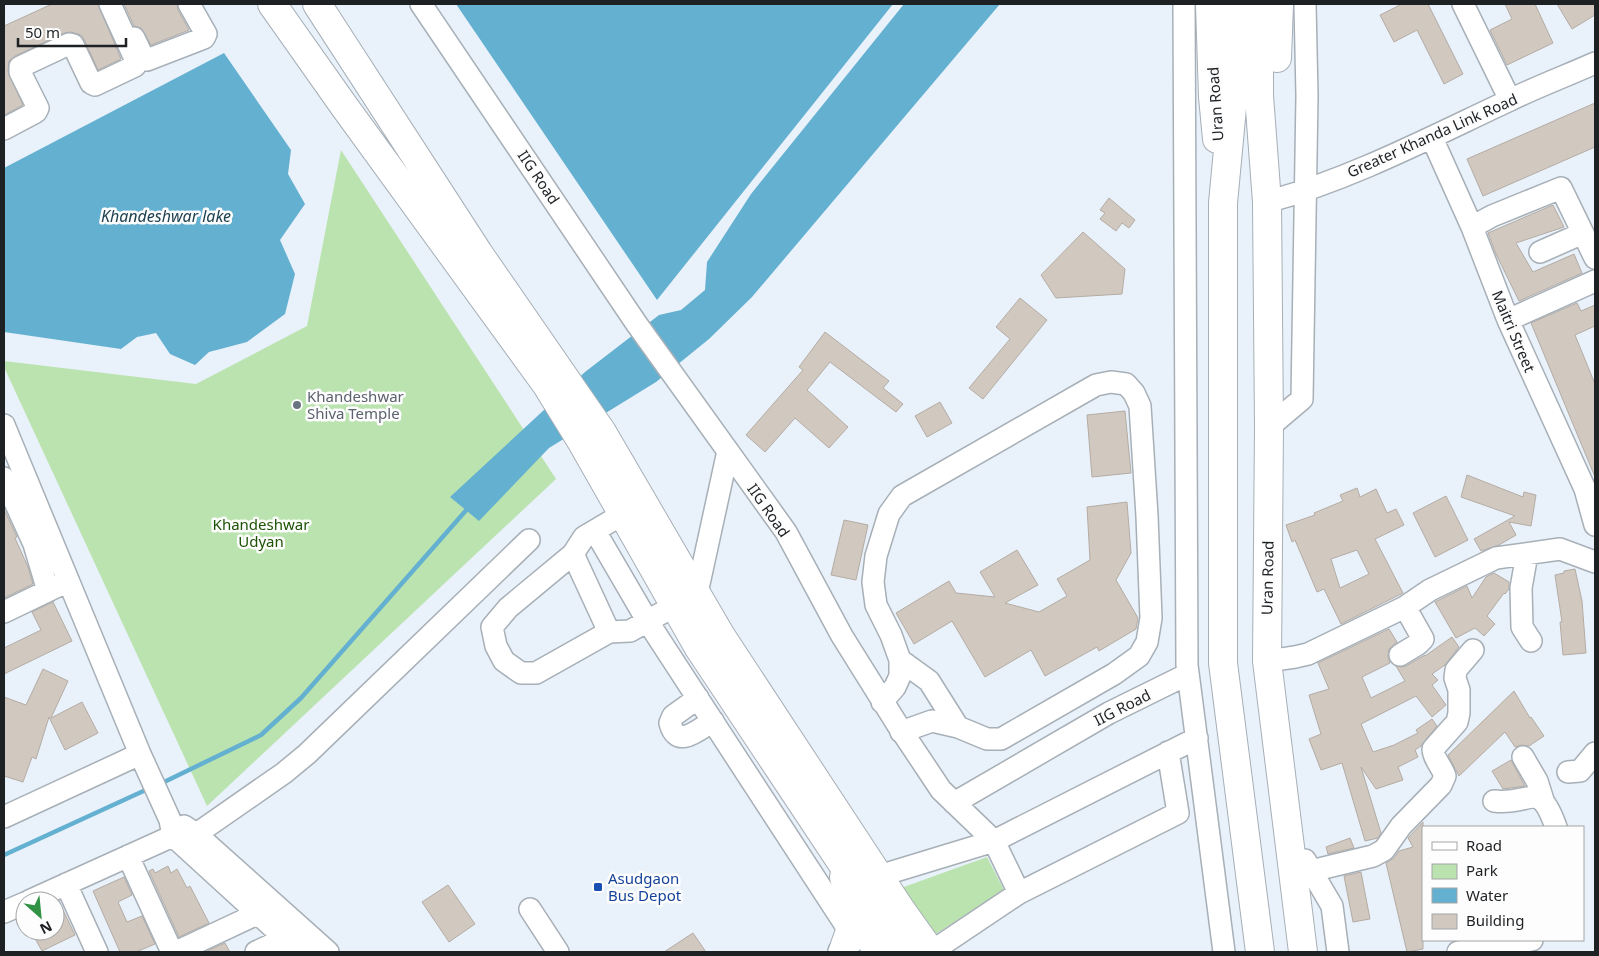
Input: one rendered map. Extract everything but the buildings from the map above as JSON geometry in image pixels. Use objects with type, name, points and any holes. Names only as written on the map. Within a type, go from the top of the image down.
[{"type":"highway","points":[[272,4],[344,106],[554,379]]},
{"type":"highway","points":[[317,4],[479,254],[554,379],[593,438],[686,600],[700,648],[841,863],[893,934],[931,952]]},
{"type":"highway","name":"Uran Road","points":[[1210,4],[1213,97],[1223,203],[1224,662],[1260,952]]},
{"type":"highway","name":"Uran Road","points":[[1223,203],[1233,96],[1232,4]]},
{"type":"highway","name":"Uran Road","points":[[1259,4],[1259,96],[1266,202],[1269,427],[1266,661],[1303,952]]},
{"type":"highway","name":"Uran Road","points":[[1266,202],[1276,96],[1279,4]]},
{"type":"highway","points":[[593,438],[623,514],[686,600],[726,644],[879,876],[893,934]]},
{"type":"highway","points":[[841,863],[850,901],[852,925],[843,944]]},
{"type":"street","points":[[4,129],[36,112],[38,108],[20,72],[20,67],[69,44],[73,45],[91,83],[95,85],[135,66],[136,62],[110,4]]},
{"type":"street","points":[[119,4],[143,57],[147,60],[204,38],[206,34],[189,4]]},
{"type":"street","name":"IIG Road","points":[[422,4],[636,323],[786,532],[842,636],[882,702],[941,790],[954,803],[1109,712],[1188,674]]},
{"type":"street","points":[[1184,4],[1188,674],[1224,952]]},
{"type":"street","points":[[1269,427],[1302,399],[1307,96],[1305,4]]},
{"type":"street","points":[[1463,4],[1510,100]]},
{"type":"street","name":"Greater Khanda Link Road","points":[[1266,202],[1305,191],[1432,138],[1510,100],[1595,64]]},
{"type":"street","name":"Maitri Street","points":[[1432,138],[1472,227],[1508,320],[1590,488],[1595,525]]},
{"type":"street","points":[[1472,227],[1492,216],[1561,188],[1595,258]]},
{"type":"street","points":[[1540,252],[1583,233]]},
{"type":"street","points":[[1508,320],[1595,281]]},
{"type":"street","points":[[882,702],[895,687],[900,676],[900,660],[891,635],[876,605],[873,582],[876,556],[889,514],[902,496],[1096,385],[1111,382],[1126,384],[1134,393],[1140,406],[1147,516],[1151,618],[1147,642],[1139,656],[1114,674],[1002,739],[987,739],[958,727],[932,721],[902,732]]},
{"type":"street","points":[[4,425],[140,754],[179,829],[257,914],[310,948]]},
{"type":"street","points":[[623,514],[584,537],[573,554],[508,608],[492,628],[496,646],[504,661],[521,673],[536,673],[609,632],[630,631],[686,600],[728,451]]},
{"type":"street","points":[[4,478],[34,544],[48,591]]},
{"type":"street","points":[[595,531],[648,622],[713,721],[843,944],[893,934]]},
{"type":"street","points":[[51,891],[128,856],[284,774],[529,540]]},
{"type":"street","points":[[1266,661],[1308,654],[1406,607],[1430,590],[1496,558],[1560,549],[1595,562]]},
{"type":"street","points":[[573,554],[609,632]]},
{"type":"street","points":[[1527,554],[1521,588],[1522,627],[1531,641]]},
{"type":"street","points":[[4,612],[68,581]]},
{"type":"street","points":[[1400,655],[1418,644],[1423,638],[1406,607]]},
{"type":"street","points":[[1311,871],[1373,856],[1384,850],[1401,826],[1440,785],[1444,776],[1442,768],[1433,754],[1433,749],[1457,722],[1459,690],[1455,678],[1456,670],[1473,650]]},
{"type":"street","points":[[900,660],[929,681],[958,727]]},
{"type":"street","points":[[698,698],[673,716],[670,722],[675,734],[680,737],[687,736],[713,721]]},
{"type":"street","points":[[879,876],[994,841],[1197,738]]},
{"type":"street","points":[[931,952],[1019,893],[1178,813],[1168,752]]},
{"type":"street","points":[[1568,772],[1580,771],[1595,753]]},
{"type":"street","points":[[4,817],[140,754]]},
{"type":"street","points":[[1522,757],[1538,781],[1543,800],[1556,826]]},
{"type":"street","points":[[1494,801],[1506,803],[1532,796],[1543,800]]},
{"type":"street","points":[[954,803],[994,841],[1019,893]]},
{"type":"street","points":[[179,829],[310,948]]},
{"type":"street","points":[[1288,832],[1332,906],[1338,952]]},
{"type":"street","points":[[128,856],[172,952],[176,952],[257,914]]},
{"type":"street","points":[[66,884],[97,952]]},
{"type":"street","points":[[530,908],[558,952]]},
{"type":"street","points":[[1458,952],[1519,941]]},
{"type":"street","points":[[256,952],[310,948]]},
{"type":"green space","name":"Khandeshwar Udyan","points":[[341,150],[556,479],[207,806],[4,367],[4,361],[196,384],[307,326]]},
{"type":"green space","points":[[987,857],[1004,890],[934,935],[901,888]]},
{"type":"water","points":[[456,4],[893,4],[657,300]]},
{"type":"water","points":[[904,4],[1000,4],[752,297],[709,339],[656,382],[549,448],[479,521],[450,497],[585,372],[659,315],[681,310],[705,290],[707,262],[751,194]]},
{"type":"water","name":"Khandeshwar lake","points":[[224,53],[291,150],[288,174],[305,204],[280,240],[295,274],[285,314],[247,342],[209,352],[195,365],[170,354],[156,333],[137,337],[121,349],[4,332],[4,168]]},
{"type":"waterway","points":[[160,784],[261,735],[301,698],[469,507]]},
{"type":"waterway","points":[[4,855],[150,788]]},
{"type":"place","name":"Khandeshwar Shiva Temple","points":[[297,405]]},
{"type":"place","name":"Asudgaon Bus Depot","points":[[598,887]]}]
